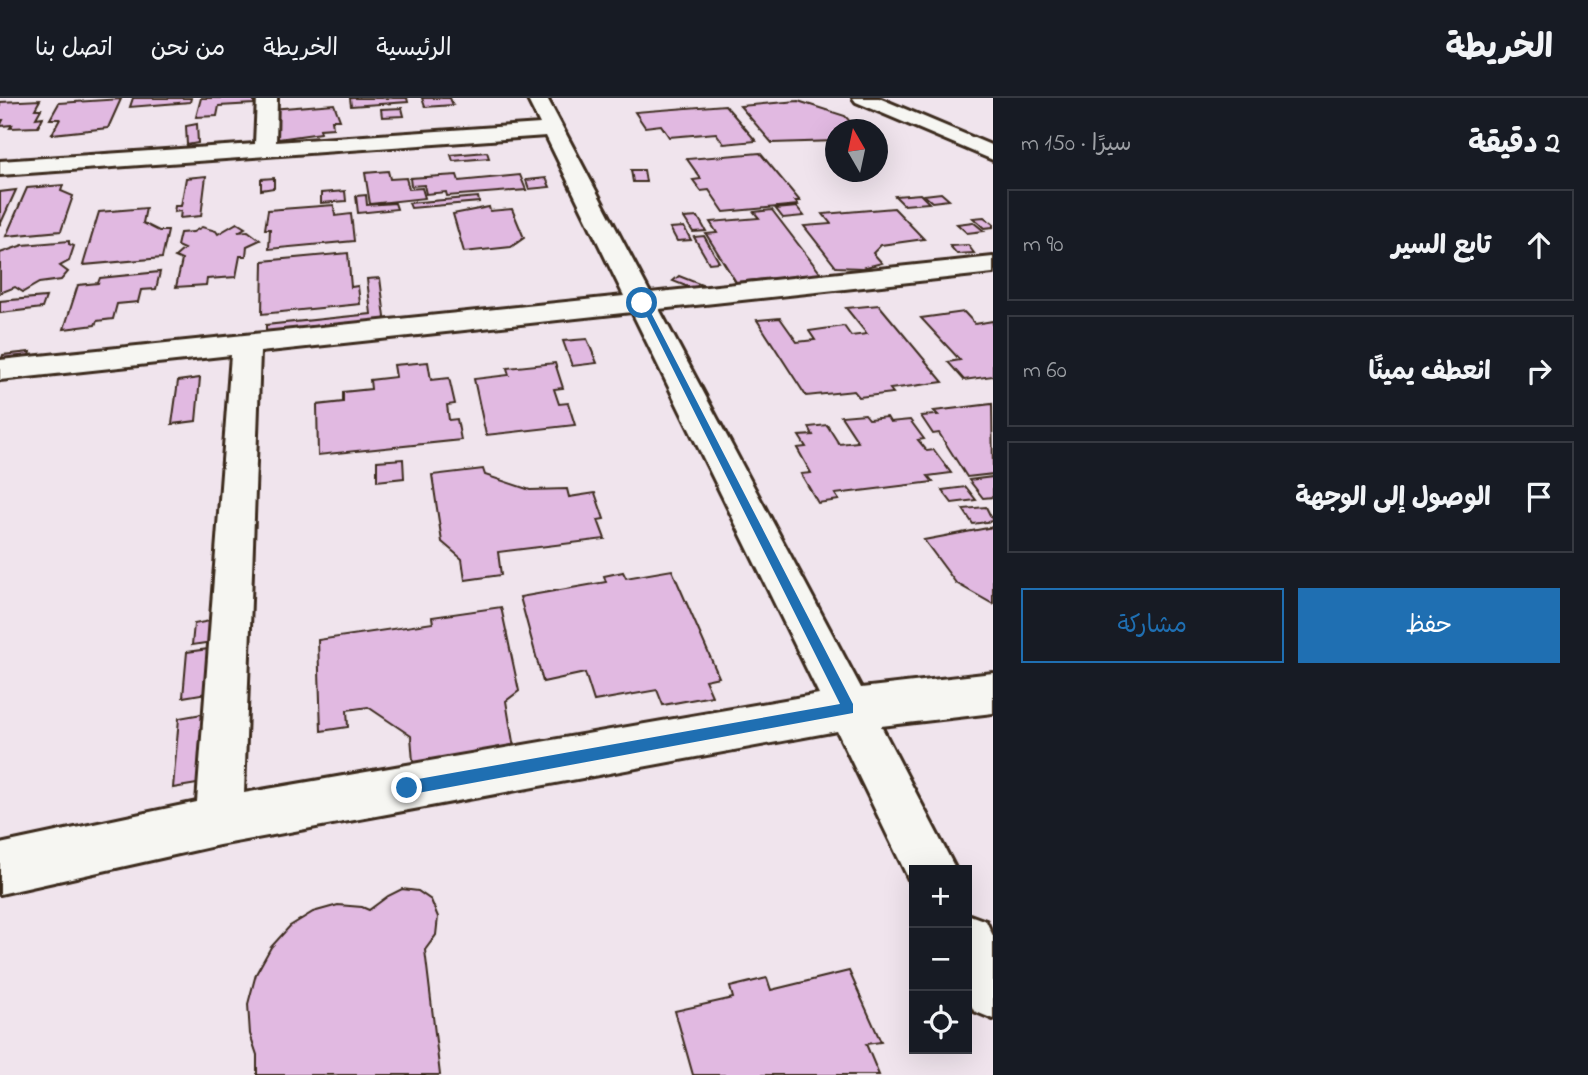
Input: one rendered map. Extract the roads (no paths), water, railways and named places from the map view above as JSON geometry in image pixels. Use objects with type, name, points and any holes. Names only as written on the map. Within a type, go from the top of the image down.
[{"type":"street","points":[[265,150],[267,98]]},
{"type":"street","points":[[537,98],[928,865]]},
{"type":"street","points":[[863,98],[993,154]]},
{"type":"street","points":[[0,168],[553,129]]},
{"type":"street","points":[[0,370],[993,265]]},
{"type":"street","points":[[219,821],[246,346]]},
{"type":"street","points":[[0,869],[219,821],[849,709],[993,693]]},
{"type":"street","points":[[972,950],[993,992]]}]
